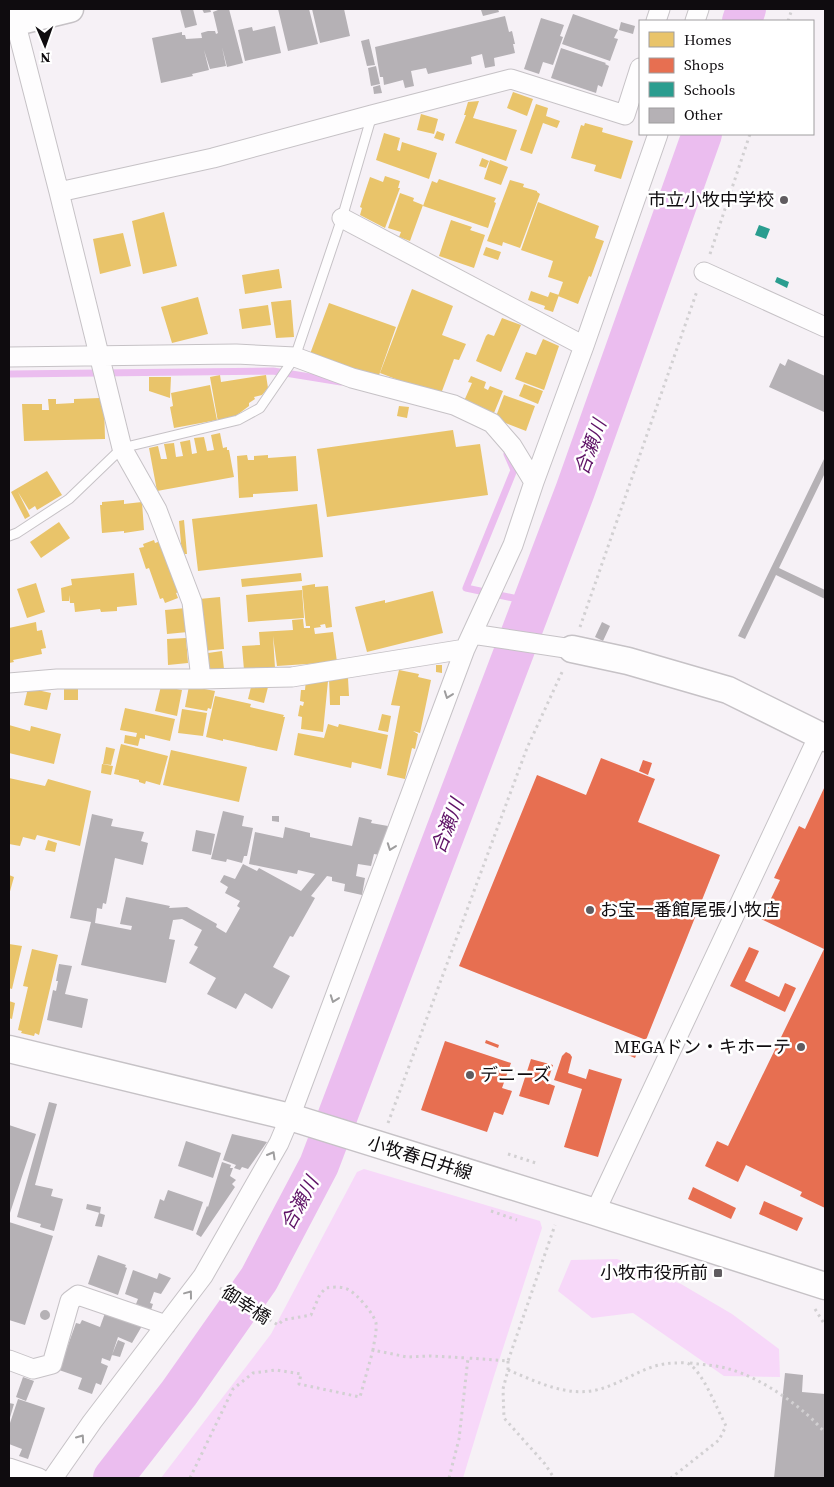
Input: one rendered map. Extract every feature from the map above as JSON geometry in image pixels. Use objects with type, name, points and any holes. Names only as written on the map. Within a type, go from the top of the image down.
[{"type":"main road","points":[[12,19],[70,9]]},
{"type":"main road","points":[[572,649],[628,662],[728,690],[822,737]]},
{"type":"main road","name":"小牧春日井線","points":[[9,1049],[300,1120],[595,1212],[820,1298]]},
{"type":"street","points":[[12,19],[59,192],[122,448],[157,510],[192,602],[201,679]]},
{"type":"street","points":[[59,192],[214,158],[372,114],[512,79],[625,115],[639,71]]},
{"type":"street","points":[[53,1478],[92,1422],[203,1276],[278,1143],[300,1120],[472,640],[513,546],[658,135]]},
{"type":"street","points":[[342,218],[584,346]]},
{"type":"street","points":[[704,272],[825,328]]},
{"type":"street","points":[[9,357],[236,354],[295,357],[352,378],[454,405],[492,423],[512,446],[534,482]]},
{"type":"street","points":[[9,683],[57,679],[292,677],[472,640],[572,649]]},
{"type":"street","points":[[595,1212],[822,737]]},
{"type":"street","points":[[9,1360],[33,1369],[52,1364],[70,1301],[78,1295],[166,1325]]},
{"type":"street","points":[[9,1468],[39,1478]]},
{"type":"lane","points":[[9,536],[69,498],[122,448],[238,420],[260,408],[295,357],[342,218],[372,114]]},
{"type":"path","points":[[508,1154],[536,1163]]},
{"type":"path","points":[[554,1478],[545,1464],[504,1418],[503,1389],[508,1370],[508,1361],[563,1202]]},
{"type":"path","points":[[491,1211],[517,1220]]},
{"type":"path","name":"御幸橋","points":[[214,1284],[278,1325],[283,1320],[311,1315],[320,1294],[326,1288],[337,1287],[349,1290],[371,1313],[376,1323],[373,1350]]},
{"type":"path","points":[[820,1298],[825,1325]]},
{"type":"path","points":[[190,1478],[234,1389],[254,1373],[276,1370],[301,1374],[299,1384],[360,1397],[373,1350],[407,1358],[431,1356],[508,1361]]},
{"type":"path","points":[[449,1478],[459,1439],[468,1358]]},
{"type":"path","points":[[508,1370],[559,1390],[579,1392],[596,1390],[663,1363],[688,1363],[729,1369],[759,1381],[806,1413],[817,1422],[825,1433]]},
{"type":"path","points":[[670,1478],[719,1440],[726,1426],[698,1370],[688,1363]]},
{"type":"shaded area","points":[[364,1169],[540,1221],[542,1228],[463,1478],[161,1478],[271,1334],[357,1172]]},
{"type":"shaded area","points":[[617,1259],[681,1284],[732,1314],[779,1349],[780,1377],[724,1376],[633,1313],[592,1318],[558,1291],[571,1260]]},
{"type":"building: Homes","points":[[513,92],[533,99],[527,116],[507,108]]},
{"type":"building: Homes","points":[[479,101],[473,118],[517,130],[506,161],[455,143],[466,115],[464,115],[468,102]]},
{"type":"building: Homes","points":[[536,104],[548,108],[546,116],[560,121],[557,128],[543,123],[532,154],[520,150]]},
{"type":"building: Homes","points":[[421,114],[438,119],[434,134],[417,130]]},
{"type":"building: Homes","points":[[585,123],[603,128],[602,132],[633,141],[621,179],[594,171],[596,165],[571,158],[581,125],[584,126]]},
{"type":"building: Homes","points":[[437,131],[445,134],[443,141],[434,138]]},
{"type":"building: Homes","points":[[384,133],[400,138],[397,150],[400,151],[402,142],[437,153],[429,179],[376,160]]},
{"type":"building: Homes","points":[[482,158],[489,161],[486,168],[479,166]]},
{"type":"building: Homes","points":[[490,160],[508,167],[501,185],[484,179]]},
{"type":"building: Homes","points":[[385,176],[400,181],[398,188],[400,188],[385,228],[360,215],[362,208],[360,207],[370,177],[383,182]]},
{"type":"building: Homes","points":[[439,179],[496,198],[488,228],[423,206],[432,181],[437,183]]},
{"type":"building: Homes","points":[[510,180],[524,184],[523,187],[537,191],[540,194],[520,248],[503,242],[502,246],[487,241]]},
{"type":"building: Homes","points":[[400,193],[414,198],[413,201],[423,205],[410,241],[399,237],[401,232],[388,228]]},
{"type":"building: Homes","points":[[538,202],[599,226],[595,238],[604,241],[591,277],[589,276],[578,304],[558,296],[563,282],[548,277],[553,261],[521,250]]},
{"type":"building: Homes","points":[[164,212],[177,266],[143,274],[132,221]]},
{"type":"building: Homes","points":[[451,220],[472,227],[470,230],[485,235],[474,268],[439,256]]},
{"type":"building: Homes","points":[[123,233],[131,266],[100,274],[93,239]]},
{"type":"building: Homes","points":[[486,247],[501,252],[498,260],[483,255]]},
{"type":"building: Homes","points":[[279,269],[282,288],[245,294],[242,275]]},
{"type":"building: Homes","points":[[412,289],[453,306],[442,335],[466,344],[459,360],[454,359],[439,399],[380,373]]},
{"type":"building: Homes","points":[[531,291],[548,297],[550,292],[559,295],[553,312],[544,309],[545,306],[528,300]]},
{"type":"building: Homes","points":[[198,297],[208,334],[172,343],[161,307]]},
{"type":"building: Homes","points":[[291,300],[294,337],[276,338],[271,302]]},
{"type":"building: Homes","points":[[329,303],[396,327],[378,378],[310,354]]},
{"type":"building: Homes","points":[[268,305],[271,325],[242,329],[239,309]]},
{"type":"building: Homes","points":[[502,318],[521,325],[501,372],[476,361],[486,336],[488,334],[494,336]]},
{"type":"building: Homes","points":[[543,339],[559,346],[544,390],[515,379],[526,352],[536,355]]},
{"type":"building: Homes","points":[[220,375],[221,382],[266,375],[268,388],[262,395],[254,397],[255,399],[249,403],[249,406],[233,418],[218,422],[210,377]]},
{"type":"building: Homes","points":[[471,376],[486,382],[484,388],[488,390],[490,386],[503,391],[494,413],[464,401],[472,383],[468,382]]},
{"type":"building: Homes","points":[[149,377],[171,377],[170,398],[149,391]]},
{"type":"building: Homes","points":[[524,384],[543,391],[538,404],[519,396]]},
{"type":"building: Homes","points":[[210,385],[217,420],[174,428],[170,407],[173,406],[171,393]]},
{"type":"building: Homes","points":[[504,395],[535,406],[526,431],[495,419]]},
{"type":"building: Homes","points":[[100,398],[100,403],[104,403],[105,439],[24,441],[22,404],[42,404],[42,410],[49,410],[48,399],[56,399],[56,404],[74,403],[74,399]]},
{"type":"building: Homes","points":[[399,406],[409,407],[407,418],[397,416]]},
{"type":"building: Homes","points":[[453,430],[456,447],[480,444],[488,495],[327,517],[317,449]]},
{"type":"building: Homes","points":[[220,433],[223,448],[227,447],[227,450],[229,450],[234,477],[157,491],[149,448],[158,446],[161,459],[167,459],[164,444],[174,443],[176,457],[183,456],[180,442],[190,440],[192,454],[197,453],[194,438],[204,437],[207,451],[214,450],[211,435]]},
{"type":"building: Homes","points":[[247,455],[248,460],[254,460],[254,456],[268,455],[268,458],[296,456],[298,491],[253,494],[253,497],[239,498],[237,456]]},
{"type":"building: Homes","points":[[47,471],[62,495],[37,510],[35,506],[29,510],[18,492],[30,516],[25,519],[11,492]]},
{"type":"building: Homes","points":[[124,500],[124,504],[142,502],[144,530],[124,533],[124,531],[102,533],[100,505],[102,505],[102,502]]},
{"type":"building: Homes","points":[[317,504],[323,557],[198,571],[192,519]]},
{"type":"building: Homes","points":[[184,520],[187,554],[182,554],[179,521]]},
{"type":"building: Homes","points":[[59,522],[70,538],[41,558],[30,542]]},
{"type":"building: Homes","points":[[154,540],[155,543],[161,541],[179,592],[176,593],[178,598],[165,603],[163,598],[160,599],[149,568],[146,569],[139,548],[144,547],[143,544]]},
{"type":"building: Homes","points":[[134,573],[137,605],[117,607],[117,611],[101,612],[100,609],[75,612],[74,603],[70,603],[69,595],[69,601],[62,601],[61,588],[72,585],[71,579]]},
{"type":"building: Homes","points":[[301,573],[302,581],[242,587],[241,579]]},
{"type":"building: Homes","points":[[36,583],[45,612],[27,618],[17,589]]},
{"type":"building: Homes","points":[[315,584],[315,587],[328,586],[332,627],[326,628],[325,624],[314,628],[315,634],[333,632],[337,662],[277,666],[273,636],[275,668],[244,670],[242,646],[260,645],[259,632],[293,630],[292,620],[303,619],[304,628],[310,628],[310,626],[306,626],[302,586]]},
{"type":"building: Homes","points":[[302,590],[304,618],[248,622],[246,595]]},
{"type":"building: Homes","points":[[433,591],[443,633],[367,652],[355,607],[385,600],[385,603]]},
{"type":"building: Homes","points":[[220,597],[224,649],[203,651],[199,599]]},
{"type":"building: Homes","points":[[186,608],[188,632],[167,634],[165,610]]},
{"type":"building: Homes","points":[[36,622],[37,631],[42,630],[46,648],[41,649],[42,654],[13,660],[14,662],[9,663],[9,628]]},
{"type":"building: Homes","points":[[186,638],[188,663],[168,665],[167,639]]},
{"type":"building: Homes","points":[[222,651],[224,669],[209,670],[208,653]]},
{"type":"building: Homes","points":[[436,665],[442,665],[442,673],[436,672]]},
{"type":"building: Homes","points":[[399,670],[419,674],[418,677],[431,680],[420,733],[413,731],[418,734],[415,749],[412,748],[405,779],[387,775],[400,706],[391,705]]},
{"type":"building: Homes","points":[[329,678],[348,678],[349,696],[340,696],[340,705],[330,705]]},
{"type":"building: Homes","points":[[306,679],[328,681],[323,732],[301,729],[302,717],[298,716],[300,705],[303,706],[304,702],[300,701],[301,690],[305,690]]},
{"type":"building: Homes","points":[[64,683],[78,684],[78,700],[64,700]]},
{"type":"building: Homes","points":[[252,683],[268,687],[264,703],[248,699]]},
{"type":"building: Homes","points":[[161,686],[182,690],[177,716],[155,711]]},
{"type":"building: Homes","points":[[189,686],[215,691],[211,709],[208,708],[207,711],[185,707]]},
{"type":"building: Homes","points":[[28,688],[51,693],[47,710],[24,705]]},
{"type":"building: Homes","points":[[215,696],[251,704],[250,707],[284,715],[277,751],[206,737]]},
{"type":"building: Homes","points":[[125,708],[175,719],[170,741],[145,735],[145,739],[140,738],[138,746],[124,743],[125,735],[136,737],[137,733],[120,730]]},
{"type":"building: Homes","points":[[182,709],[207,713],[203,736],[178,733]]},
{"type":"building: Homes","points":[[382,714],[391,716],[388,732],[378,730]]},
{"type":"building: Homes","points":[[328,724],[338,727],[339,724],[388,735],[381,769],[352,762],[351,768],[294,755],[298,733],[324,738]]},
{"type":"building: Homes","points":[[9,725],[30,731],[31,726],[61,734],[54,764],[9,753]]},
{"type":"building: Homes","points":[[121,744],[168,756],[160,785],[146,781],[145,784],[139,782],[139,780],[114,774]]},
{"type":"building: Homes","points":[[106,747],[115,749],[111,765],[103,764]]},
{"type":"building: Homes","points":[[171,750],[247,767],[239,802],[163,785]]},
{"type":"building: Homes","points":[[102,764],[113,766],[111,775],[101,773]]},
{"type":"building: Homes","points":[[9,778],[45,786],[48,779],[91,791],[80,846],[37,835],[35,840],[23,837],[20,846],[9,844]]},
{"type":"building: Homes","points":[[48,840],[57,843],[55,852],[45,850]]},
{"type":"building: Homes","points":[[9,875],[14,877],[9,895]]},
{"type":"building: Homes","points":[[9,944],[22,946],[12,989],[9,988]]},
{"type":"building: Homes","points":[[32,949],[58,955],[39,1035],[35,1033],[34,1036],[21,1033],[22,1031],[18,1030],[28,987],[23,986]]},
{"type":"building: Homes","points":[[9,1001],[15,1003],[12,1019],[9,1018]]},
{"type":"building: Shops","name":"お宝一番館尾張小牧店","points":[[601,758],[655,779],[638,822],[720,855],[646,1040],[459,966],[537,775],[586,795]]},
{"type":"building: Shops","points":[[643,760],[652,763],[648,775],[639,771]]},
{"type":"building: Shops","name":"MEGAドン・キホーテ","points":[[825,786],[825,1208],[800,1196],[802,1192],[746,1165],[738,1182],[705,1166],[717,1141],[728,1146],[824,949],[761,919],[780,880],[774,878],[799,826],[805,829]]},
{"type":"building: Shops","points":[[749,947],[759,951],[745,981],[779,997],[785,983],[796,988],[785,1012],[730,986]]},
{"type":"building: Shops","points":[[486,1040],[499,1045],[498,1048],[485,1043]]},
{"type":"building: Shops","name":"デニーズ","points":[[445,1041],[511,1063],[502,1088],[512,1091],[503,1115],[494,1112],[487,1132],[421,1110]]},
{"type":"building: Shops","points":[[624,1045],[638,1051],[635,1058],[621,1052]]},
{"type":"building: Shops","points":[[566,1052],[572,1057],[568,1073],[586,1079],[589,1069],[622,1079],[598,1157],[564,1147],[582,1089],[554,1080],[562,1056]]},
{"type":"building: Shops","points":[[531,1059],[553,1065],[547,1083],[555,1086],[549,1105],[519,1096]]},
{"type":"building: Shops","points":[[693,1187],[736,1208],[731,1219],[688,1199]]},
{"type":"building: Shops","points":[[764,1201],[803,1218],[797,1231],[759,1214]]},
{"type":"building: Schools","points":[[759,225],[770,229],[766,239],[755,235]]},
{"type":"building: Schools","points":[[777,277],[789,282],[787,288],[775,282]]},
{"type":"building: Other","points":[[180,9],[193,9],[197,25],[185,28]]},
{"type":"building: Other","points":[[202,9],[210,9],[211,12],[204,13]]},
{"type":"building: Other","points":[[218,9],[229,9],[243,63],[227,67],[222,47],[226,66],[210,69],[204,50],[209,70],[192,74],[193,76],[161,83],[152,38],[182,32],[186,39],[202,38],[201,33],[208,31],[215,31],[216,34],[218,33],[213,12]]},
{"type":"building: Other","points":[[278,9],[309,9],[318,44],[288,51]]},
{"type":"building: Other","points":[[312,9],[344,9],[350,36],[320,43]]},
{"type":"building: Other","points":[[498,9],[499,12],[483,16],[481,10]]},
{"type":"building: Other","points":[[573,14],[618,30],[614,38],[618,39],[610,61],[562,44]]},
{"type":"building: Other","points":[[505,16],[509,32],[512,31],[515,53],[494,58],[495,66],[485,68],[482,54],[471,57],[472,64],[428,74],[426,68],[411,71],[414,86],[405,88],[403,80],[384,85],[383,77],[380,77],[375,47]]},
{"type":"building: Other","points":[[541,18],[564,25],[560,36],[563,37],[553,65],[543,62],[539,74],[524,69]]},
{"type":"building: Other","points":[[621,22],[635,26],[633,34],[619,30]]},
{"type":"building: Other","points":[[275,26],[281,53],[245,61],[238,30],[252,27],[253,31]]},
{"type":"building: Other","points":[[369,39],[375,65],[367,66],[361,41]]},
{"type":"building: Other","points":[[561,48],[606,63],[609,66],[602,87],[598,85],[596,93],[551,78]]},
{"type":"building: Other","points":[[376,66],[380,84],[371,86],[368,68]]},
{"type":"building: Other","points":[[380,85],[382,93],[374,94],[373,87]]},
{"type":"building: Other","points":[[788,359],[825,376],[824,412],[769,387],[780,363],[785,366]]},
{"type":"building: Other","points":[[825,457],[825,473],[779,568],[825,590],[825,599],[776,575],[745,639],[738,636]]},
{"type":"building: Other","points":[[602,622],[610,626],[603,641],[595,637]]},
{"type":"building: Other","points":[[223,811],[244,816],[242,826],[253,828],[247,856],[244,856],[242,863],[227,859],[226,862],[211,859]]},
{"type":"building: Other","points":[[92,814],[113,819],[111,826],[144,832],[141,841],[148,843],[143,865],[115,858],[106,904],[103,903],[102,909],[97,908],[95,923],[131,930],[132,926],[120,924],[126,897],[170,906],[169,908],[187,907],[217,924],[216,927],[226,933],[240,908],[237,906],[240,901],[225,893],[228,887],[220,882],[224,875],[235,879],[243,864],[257,871],[259,868],[301,891],[315,874],[298,870],[297,874],[249,864],[255,832],[283,838],[285,827],[310,833],[310,837],[352,846],[359,817],[372,820],[371,823],[388,826],[380,855],[374,854],[371,866],[358,864],[356,876],[365,878],[362,895],[344,891],[345,884],[332,881],[332,877],[327,876],[311,896],[315,898],[293,937],[290,936],[273,967],[290,976],[272,1009],[245,993],[236,1009],[207,994],[216,978],[189,963],[198,947],[194,945],[202,930],[182,919],[173,920],[169,939],[175,940],[166,983],[81,965],[91,922],[70,918]]},
{"type":"building: Other","points":[[272,816],[279,816],[279,822],[272,821]]},
{"type":"building: Other","points":[[196,830],[215,834],[211,855],[192,851]]},
{"type":"building: Other","points":[[59,964],[72,966],[65,994],[88,999],[82,1028],[47,1020],[53,990],[56,991]]},
{"type":"building: Other","points":[[49,1102],[57,1104],[35,1185],[53,1189],[51,1196],[63,1199],[54,1231],[40,1227],[41,1224],[17,1217]]},
{"type":"building: Other","points":[[9,1125],[36,1134],[9,1216]]},
{"type":"building: Other","points":[[232,1134],[267,1142],[248,1169],[242,1167],[240,1170],[234,1168],[236,1165],[223,1160]]},
{"type":"building: Other","points":[[186,1141],[221,1153],[213,1178],[178,1166]]},
{"type":"building: Other","points":[[222,1162],[231,1165],[230,1168],[233,1168],[230,1176],[236,1180],[232,1184],[235,1187],[201,1237],[196,1234],[208,1207]]},
{"type":"building: Other","points":[[168,1190],[203,1202],[193,1231],[154,1218],[160,1199],[164,1201]]},
{"type":"building: Other","points":[[87,1204],[101,1207],[100,1213],[86,1209]]},
{"type":"building: Other","points":[[99,1213],[105,1215],[102,1227],[95,1226]]},
{"type":"building: Other","points":[[9,1222],[53,1236],[25,1325],[9,1320]]},
{"type":"building: Other","points":[[98,1255],[126,1265],[125,1267],[127,1268],[118,1295],[88,1284]]},
{"type":"building: Other","points":[[133,1270],[157,1279],[159,1273],[171,1278],[161,1294],[154,1292],[150,1303],[153,1304],[151,1310],[136,1304],[138,1299],[125,1294]]},
{"type":"building: Other","points":[[45,1310],[50,1315],[45,1320],[40,1315]]},
{"type":"building: Other","points":[[105,1313],[142,1326],[132,1343],[118,1337],[110,1361],[102,1358],[101,1363],[108,1366],[101,1385],[96,1383],[92,1394],[78,1389],[82,1378],[59,1370],[76,1323],[80,1324],[82,1320],[100,1327]]},
{"type":"building: Other","points":[[118,1340],[125,1343],[120,1357],[112,1355]]},
{"type":"building: Other","points":[[785,1373],[803,1375],[802,1392],[825,1394],[825,1478],[774,1478]]},
{"type":"building: Other","points":[[23,1377],[34,1381],[26,1401],[16,1397]]},
{"type":"building: Other","points":[[18,1399],[45,1408],[28,1459],[19,1456],[22,1449],[9,1444],[9,1426]]},
{"type":"building: Other","points":[[9,1403],[14,1404],[9,1421]]},
{"type":"waterway","name":"合瀬川","points":[[742,20],[746,9]]},
{"type":"waterway","name":"合瀬川","points":[[113,1478],[179,1393],[259,1279],[319,1165],[575,491],[702,135]]},
{"type":"waterway","points":[[9,374],[273,371],[341,382]]},
{"type":"waterway","points":[[507,454],[514,470],[466,588],[532,602]]},
{"type":"place","name":"市立小牧中学校","points":[[784,200]]},
{"type":"place","name":"お宝一番館尾張小牧店","points":[[590,910]]},
{"type":"place","name":"MEGAドン・キホーテ","points":[[801,1047]]},
{"type":"place","name":"デニーズ","points":[[470,1075]]},
{"type":"place","name":"小牧市役所前","points":[[718,1273]]}]
